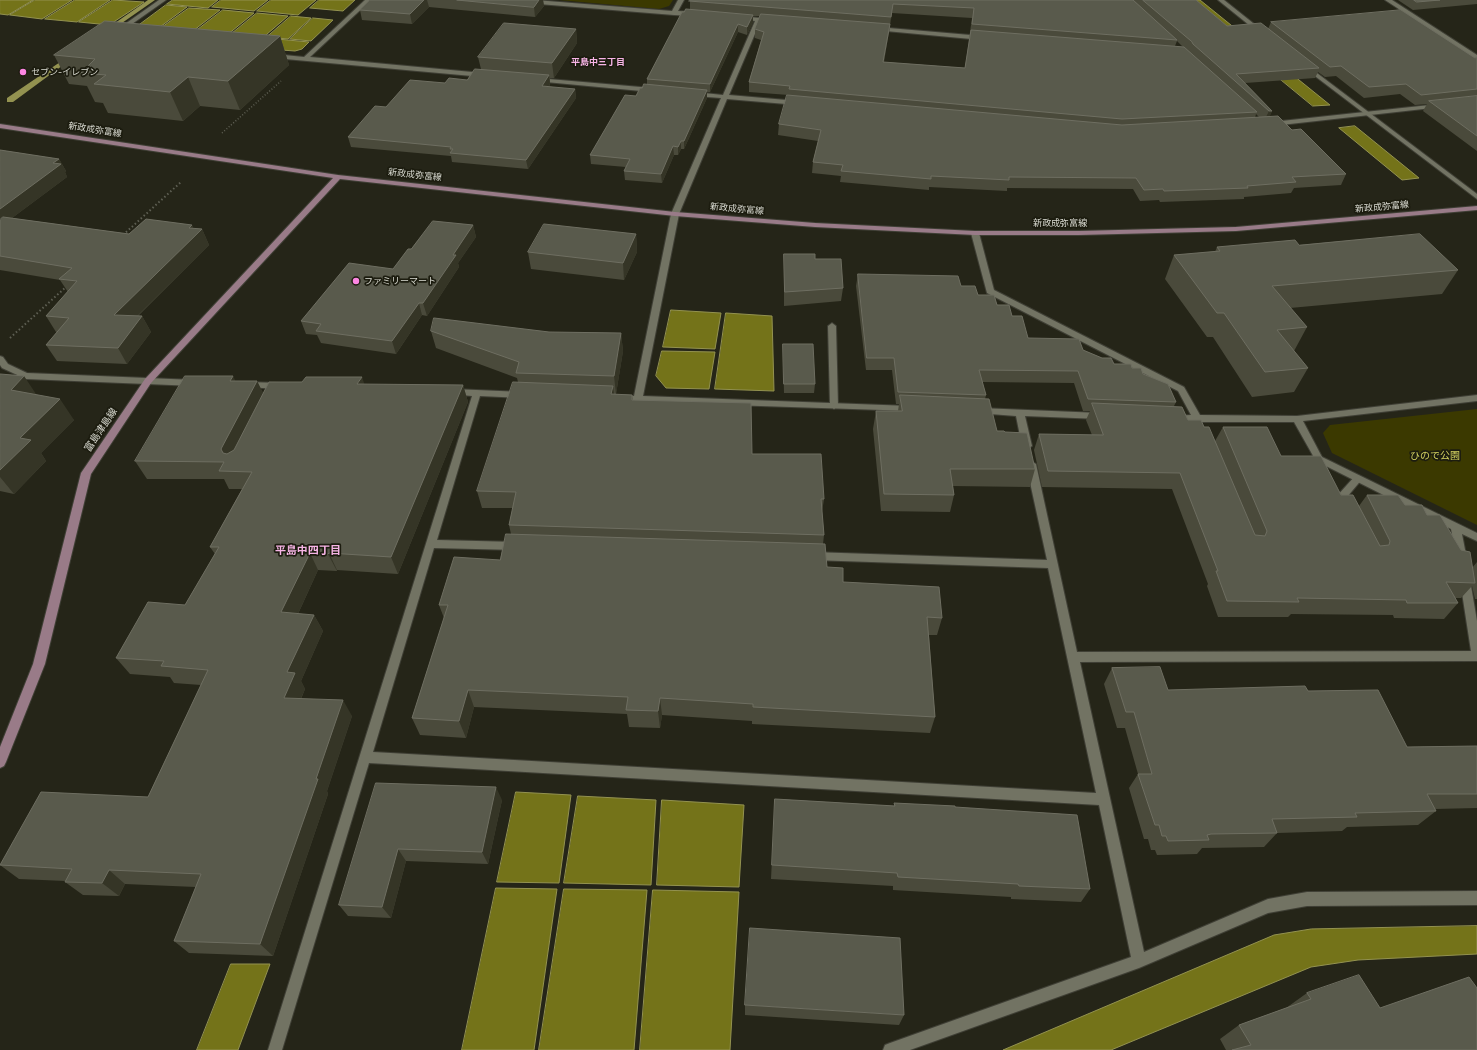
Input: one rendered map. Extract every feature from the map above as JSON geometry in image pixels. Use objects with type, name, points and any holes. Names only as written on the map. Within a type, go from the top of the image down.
[{"type":"main road","name":"新政成弥富線","points":[[0,126],[338,177],[676,214],[815,225],[975,233],[1079,233],[1236,229],[1477,208]]},
{"type":"main road","name":"富島津島線","points":[[0,762],[39,664],[86,473],[148,382],[338,177]]},
{"type":"street","points":[[112,35],[164,0]]},
{"type":"street","points":[[305,59],[368,0]]},
{"type":"street","points":[[514,0],[697,15]]},
{"type":"street","points":[[674,13],[681,0]]},
{"type":"street","points":[[1221,0],[1269,38]]},
{"type":"street","points":[[1388,0],[1477,58]]},
{"type":"street","points":[[735,18],[774,21]]},
{"type":"street","points":[[638,399],[676,214],[758,20]]},
{"type":"street","points":[[868,28],[987,38]]},
{"type":"street","points":[[266,55],[487,75]]},
{"type":"street","points":[[1299,62],[1477,197]]},
{"type":"street","points":[[527,79],[662,91]]},
{"type":"street","points":[[686,93],[804,104]]},
{"type":"street","points":[[1263,125],[1445,105]]},
{"type":"street","points":[[975,233],[990,291],[1181,389],[1200,423]]},
{"type":"street","points":[[832,326],[834,406]]},
{"type":"street","points":[[2,365],[26,376],[202,383]]},
{"type":"street","points":[[240,385],[276,390],[294,387]]},
{"type":"street","points":[[445,392],[530,395]]},
{"type":"street","points":[[275,1050],[477,393]]},
{"type":"street","points":[[615,398],[919,409]]},
{"type":"street","points":[[1167,418],[1200,423],[1297,419],[1477,398]]},
{"type":"street","points":[[973,411],[1113,416]]},
{"type":"street","points":[[1020,413],[1139,961]]},
{"type":"street","points":[[1297,419],[1319,459],[1477,538]]},
{"type":"street","points":[[1352,516],[1342,496],[1358,478]]},
{"type":"street","points":[[1073,657],[1477,655],[1456,527]]},
{"type":"street","points":[[431,544],[526,547]]},
{"type":"street","points":[[804,556],[1053,564]]},
{"type":"street","points":[[365,757],[1104,799]]},
{"type":"street","points":[[890,1050],[1139,961],[1268,906],[1307,899],[1477,898]]},
{"type":"path","points":[[222,133],[305,59]]},
{"type":"path","points":[[122,236],[181,182]]},
{"type":"path","points":[[6,342],[69,284]]},
{"type":"green space","points":[[559,0],[673,0],[669,6],[659,9]]},
{"type":"green space","name":"ひので公園","points":[[1477,409],[1477,525],[1332,453],[1323,433],[1330,425]]},
{"type":"shaded area","points":[[0,0],[33,0],[8,15],[0,14]]},
{"type":"shaded area","points":[[35,0],[72,0],[42,19],[10,15]]},
{"type":"shaded area","points":[[75,0],[110,0],[77,22],[45,19]]},
{"type":"shaded area","points":[[113,0],[144,2],[109,25],[79,22]]},
{"type":"shaded area","points":[[173,0],[218,0],[208,8],[167,4]]},
{"type":"shaded area","points":[[221,0],[268,0],[254,11],[212,7]]},
{"type":"shaded area","points":[[271,0],[316,0],[298,15],[257,11]]},
{"type":"shaded area","points":[[319,0],[355,0],[343,11],[310,8]]},
{"type":"shaded area","points":[[1184,0],[1200,0],[1330,105],[1313,106]]},
{"type":"shaded area","points":[[166,5],[187,7],[145,38],[127,34]]},
{"type":"shaded area","points":[[189,8],[220,10],[180,41],[147,38]]},
{"type":"shaded area","points":[[223,10],[254,13],[216,44],[183,41]]},
{"type":"shaded area","points":[[257,13],[288,16],[252,47],[219,44]]},
{"type":"shaded area","points":[[291,16],[311,18],[288,39],[267,37]]},
{"type":"shaded area","points":[[313,18],[333,20],[311,41],[290,39]]},
{"type":"shaded area","points":[[266,38],[309,42],[302,49],[295,51],[254,48]]},
{"type":"shaded area","points":[[1355,126],[1419,178],[1402,180],[1339,128]]},
{"type":"shaded area","points":[[671,310],[721,313],[715,349],[663,347]]},
{"type":"shaded area","points":[[726,313],[772,316],[774,391],[715,389]]},
{"type":"shaded area","points":[[662,351],[715,352],[709,389],[666,388],[656,376]]},
{"type":"shaded area","points":[[516,792],[571,795],[559,883],[497,882]]},
{"type":"shaded area","points":[[578,796],[656,800],[651,885],[564,883]]},
{"type":"shaded area","points":[[662,800],[744,805],[739,887],[657,885]]},
{"type":"shaded area","points":[[496,888],[557,889],[534,1050],[462,1050]]},
{"type":"shaded area","points":[[564,889],[647,890],[634,1050],[539,1050]]},
{"type":"shaded area","points":[[653,890],[739,892],[730,1050],[640,1050]]},
{"type":"shaded area","points":[[1477,926],[1477,954],[1358,960],[1311,967],[1111,1050],[1003,1050],[1274,935],[1311,929]]},
{"type":"shaded area","points":[[231,964],[270,964],[238,1050],[197,1050]]},
{"type":"building","points":[[370,0],[424,0],[410,14],[360,10]]},
{"type":"building","points":[[457,0],[539,0],[534,7]]},
{"type":"building","points":[[1133,0],[1177,40],[972,24],[974,8],[893,4],[891,17],[689,1]]},
{"type":"building","points":[[1143,0],[1196,0],[1227,26],[1261,23],[1319,68],[1236,74],[1272,111],[1269,111]]},
{"type":"building","points":[[1414,0],[1440,0],[1417,2]]},
{"type":"building","points":[[686,9],[753,15],[747,27],[738,24],[710,84],[647,79],[682,12]]},
{"type":"building","points":[[1401,10],[1475,58],[1477,57],[1477,89],[1421,95],[1406,84],[1369,87],[1341,66],[1330,67],[1271,22]]},
{"type":"building","points":[[761,14],[890,24],[883,62],[965,68],[971,30],[1184,47],[1257,112],[1122,119],[789,89],[790,86],[749,82],[764,32],[755,29]]},
{"type":"building","points":[[105,21],[280,36],[228,81],[188,77],[170,92],[94,84],[106,75],[81,73],[95,59],[54,55]]},
{"type":"building","points":[[504,23],[576,29],[552,63],[478,57]]},
{"type":"building","points":[[475,69],[549,75],[542,86],[575,89],[526,160],[450,153],[453,149],[450,149],[451,147],[348,137],[375,106],[386,107],[410,80],[445,83],[449,78],[467,80]]},
{"type":"building","points":[[644,84],[707,90],[684,141],[681,141],[678,147],[673,146],[661,174],[624,171],[630,159],[590,155],[625,95],[636,96]]},
{"type":"building","points":[[787,95],[1122,125],[1278,116],[1292,130],[1301,129],[1346,174],[1292,177],[1296,182],[1247,186],[1248,188],[1164,191],[1163,189],[1144,190],[1136,178],[1009,177],[1009,180],[931,176],[931,179],[841,171],[843,165],[813,162],[821,130],[779,124]]},
{"type":"building","points":[[1477,96],[1477,136],[1429,101]]},
{"type":"building","points":[[0,150],[59,159],[53,163],[61,164],[0,209]]},
{"type":"building","points":[[3,217],[129,234],[146,219],[192,225],[189,228],[202,229],[114,315],[142,316],[118,348],[46,345],[69,318],[46,316],[77,281],[59,279],[72,268],[0,256],[0,220]]},
{"type":"building","points":[[433,221],[473,225],[453,255],[456,255],[423,303],[419,303],[392,341],[316,331],[321,324],[301,321],[349,263],[393,269],[408,249],[411,249]]},
{"type":"building","points":[[544,224],[636,234],[623,263],[528,252]]},
{"type":"building","points":[[1420,234],[1458,270],[1272,286],[1307,327],[1277,330],[1308,368],[1265,372],[1224,313],[1217,313],[1174,255],[1220,251],[1217,247],[1295,240],[1299,245]]},
{"type":"building","points":[[784,254],[815,254],[815,259],[841,259],[843,288],[785,292]]},
{"type":"building","points":[[858,274],[958,276],[961,286],[975,286],[978,295],[994,295],[997,305],[1009,305],[1012,316],[1022,316],[1028,338],[1079,339],[1083,350],[1102,358],[1111,358],[1114,364],[1131,364],[1132,368],[1141,368],[1143,374],[1168,384],[1176,402],[1088,399],[1078,371],[979,370],[986,395],[898,392],[894,358],[867,358]]},
{"type":"building","points":[[434,318],[549,332],[621,333],[614,376],[516,373],[519,362],[431,331]]},
{"type":"building","points":[[783,344],[813,344],[815,384],[784,384]]},
{"type":"building","points":[[0,374],[24,376],[11,390],[60,399],[20,438],[31,440],[0,470]]},
{"type":"building","points":[[185,376],[233,376],[230,381],[257,381],[221,449],[223,453],[227,454],[234,450],[269,382],[302,382],[306,377],[362,377],[357,384],[463,385],[391,557],[310,553],[281,612],[314,615],[287,672],[295,673],[284,698],[343,700],[316,779],[318,779],[260,944],[174,941],[201,874],[109,870],[102,883],[65,882],[72,869],[0,865],[41,792],[148,797],[208,670],[161,666],[164,661],[116,658],[148,602],[185,605],[219,547],[210,547],[252,472],[219,471],[224,462],[135,461]]},
{"type":"building","points":[[513,382],[613,386],[611,394],[632,395],[632,400],[751,403],[752,454],[821,454],[824,499],[821,499],[824,535],[509,525],[516,492],[477,491]]},
{"type":"building","points":[[900,395],[989,399],[997,431],[1027,433],[1035,469],[950,469],[954,495],[884,494],[876,411],[902,411]]},
{"type":"building","points":[[1092,403],[1182,407],[1188,420],[1201,420],[1204,427],[1209,427],[1255,535],[1265,536],[1267,531],[1223,427],[1267,427],[1281,456],[1321,456],[1341,495],[1353,495],[1380,546],[1389,545],[1390,541],[1367,495],[1398,495],[1405,505],[1422,505],[1427,515],[1440,515],[1461,550],[1470,552],[1475,583],[1446,582],[1458,603],[1407,603],[1406,600],[1297,598],[1299,602],[1227,601],[1216,571],[1218,571],[1180,473],[1048,471],[1039,434],[1103,435]]},
{"type":"building","points":[[506,534],[825,544],[827,567],[843,568],[843,582],[939,587],[942,618],[927,617],[935,717],[753,707],[753,704],[660,698],[658,711],[626,710],[628,697],[468,690],[459,721],[412,718],[448,605],[439,605],[454,557],[500,560]]},
{"type":"building","points":[[1160,667],[1168,690],[1305,686],[1308,691],[1378,690],[1407,747],[1477,746],[1477,794],[1427,794],[1436,811],[1355,813],[1357,817],[1272,819],[1277,833],[1211,834],[1207,835],[1209,840],[1168,841],[1166,836],[1162,836],[1159,825],[1155,825],[1138,774],[1152,774],[1134,712],[1126,712],[1112,668]]},
{"type":"building","points":[[376,783],[496,787],[482,852],[398,849],[382,907],[339,905]]},
{"type":"building","points":[[775,799],[895,806],[894,803],[955,806],[1077,815],[1090,889],[1019,886],[1018,884],[898,877],[897,873],[772,865]]},
{"type":"building","points":[[750,928],[900,938],[904,1015],[745,1005]]},
{"type":"building","points":[[1359,975],[1380,1008],[1469,977],[1477,988],[1477,1050],[1232,1050],[1251,1045],[1239,1025],[1311,999],[1307,993]]},
{"type":"waterway","points":[[107,31],[152,0]]},
{"type":"waterway","points":[[10,100],[72,56]]},
{"type":"place","name":"セブン-イレブン","points":[[23,72]]},
{"type":"place","name":"ファミリーマート","points":[[356,281]]},
{"type":"district","name":"平島中三丁目","points":[[598,62]]},
{"type":"district","name":"平島中四丁目","points":[[308,551]]}]
